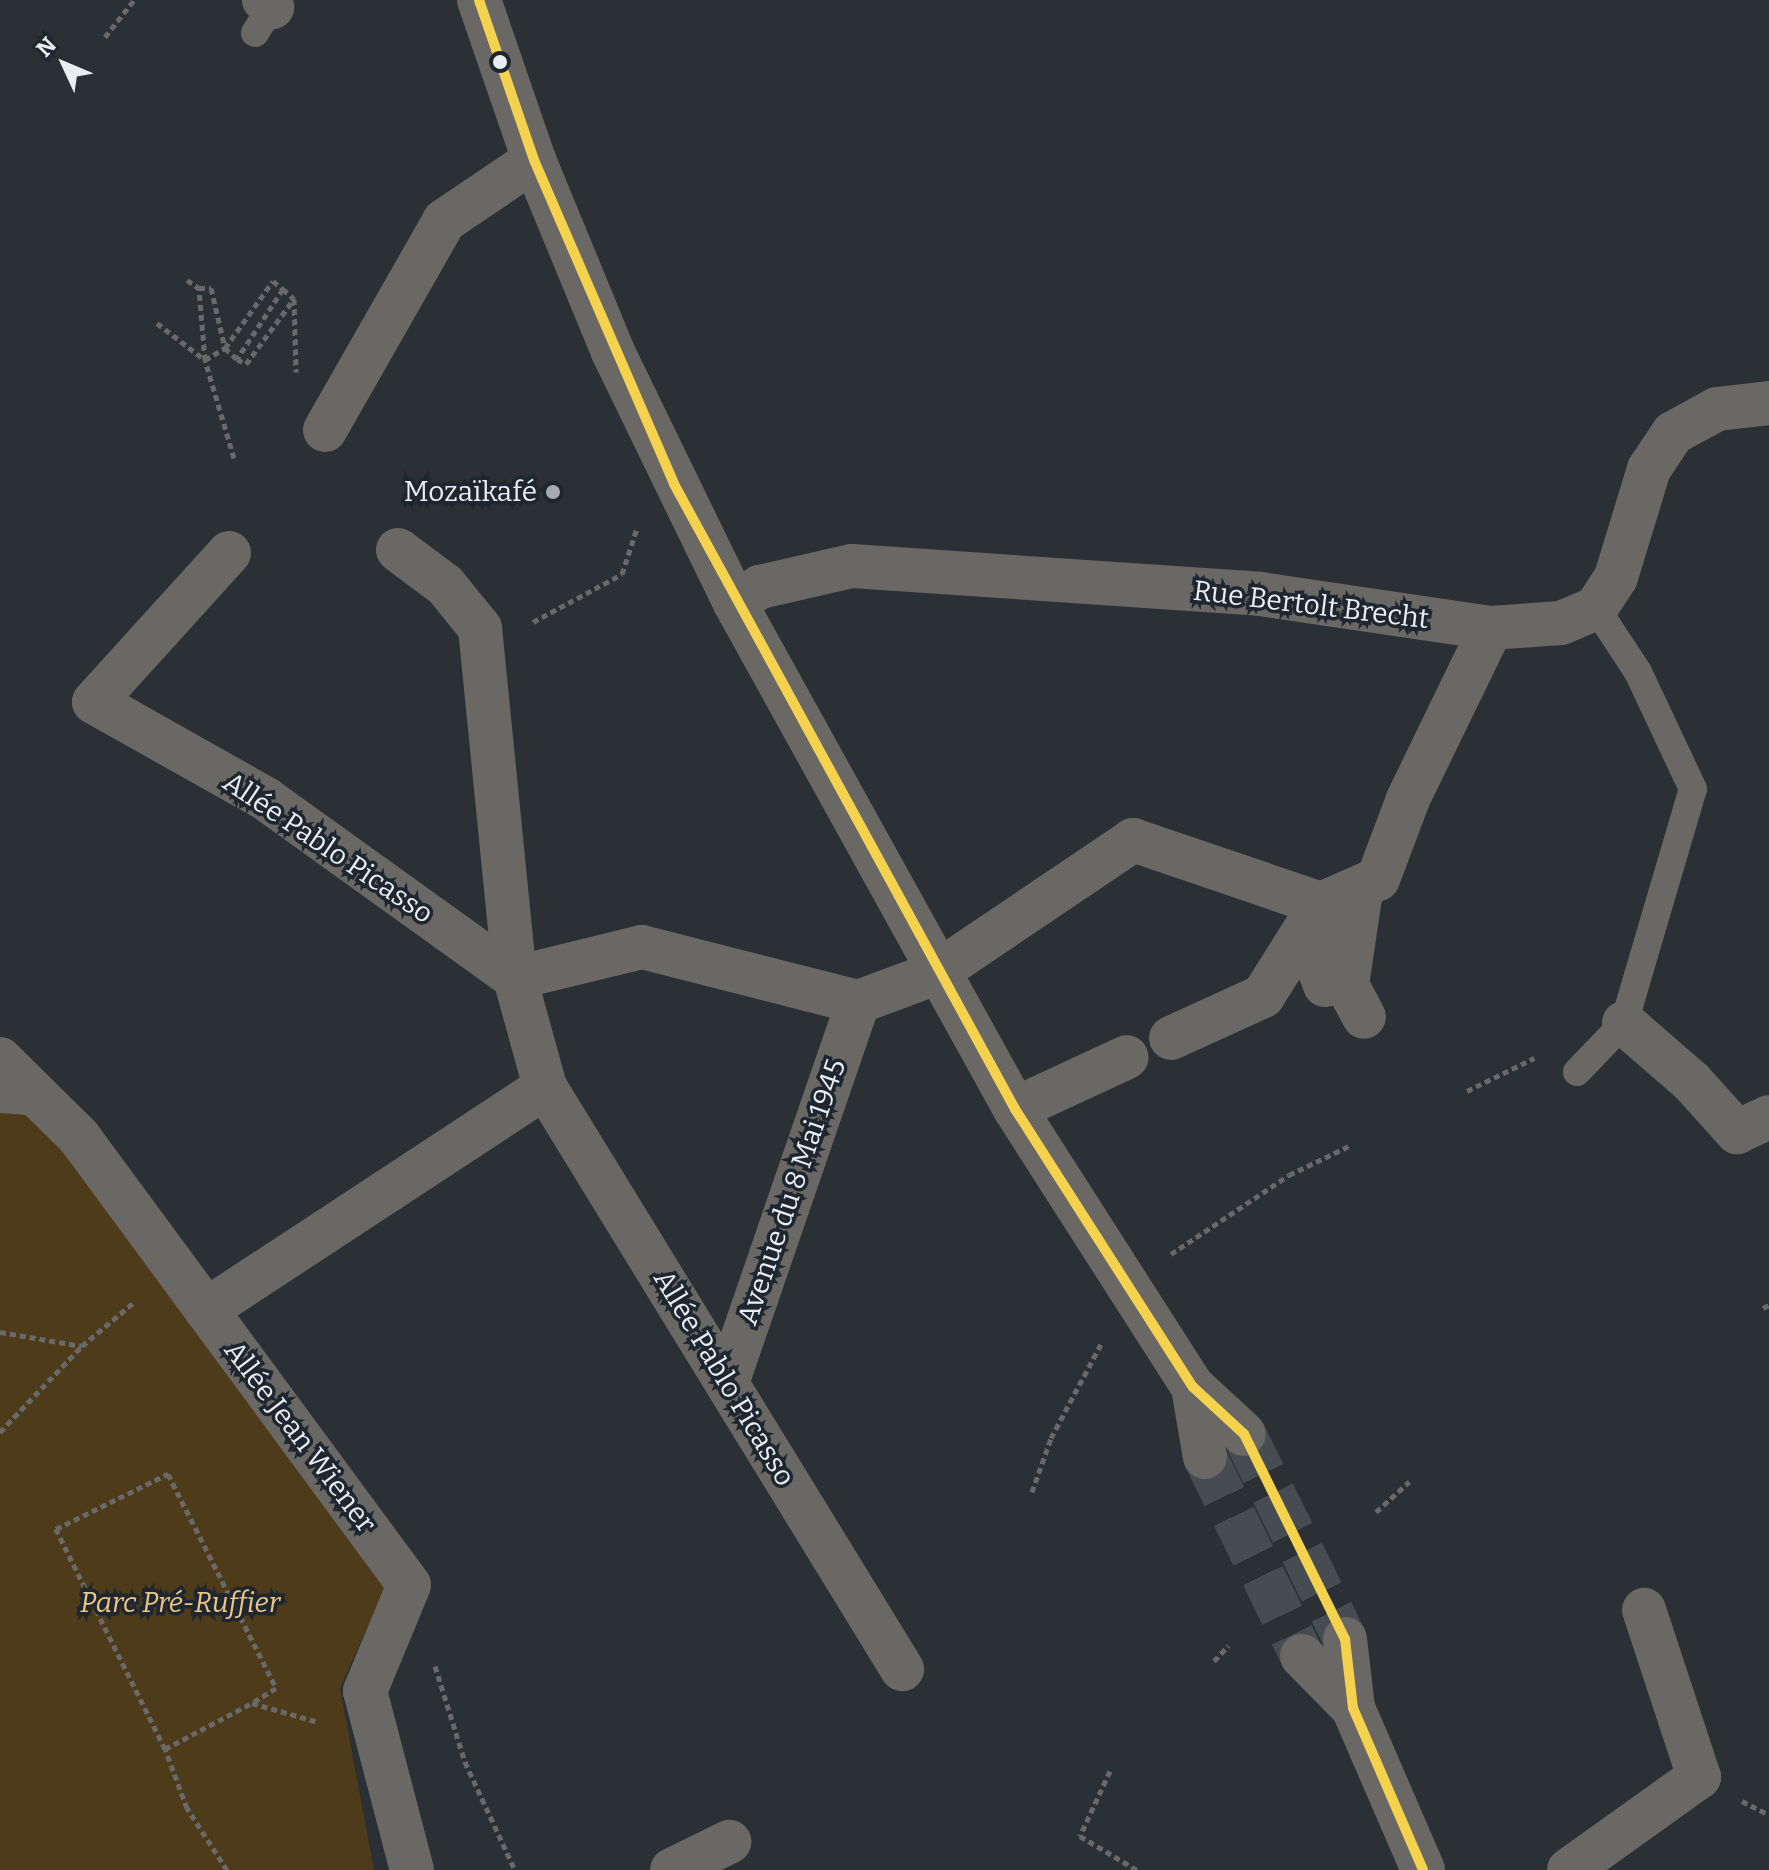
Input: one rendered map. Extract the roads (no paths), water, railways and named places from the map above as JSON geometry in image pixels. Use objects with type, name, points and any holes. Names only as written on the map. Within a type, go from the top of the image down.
[{"type":"street","points":[[479,0],[534,160],[613,352],[674,484],[735,603],[936,973],[1015,1109],[1193,1387],[1244,1434]]},
{"type":"street","points":[[325,430],[444,221],[534,160]]},
{"type":"street","points":[[1596,608],[1616,577],[1649,469],[1673,433],[1717,409],[1769,403]]},
{"type":"street","name":"Allée Pablo Picasso","points":[[398,550],[445,585],[480,628],[515,978],[545,1087],[902,1669]]},
{"type":"street","name":"Allée Pablo Picasso","points":[[229,553],[94,702],[266,799],[515,978]]},
{"type":"street","name":"Rue Bertolt Brecht","points":[[735,603],[760,587],[852,566],[1260,594],[1491,628],[1561,623],[1596,608]]},
{"type":"street","points":[[1171,1038],[1263,996],[1321,904],[1378,879],[1408,799],[1491,628]]},
{"type":"street","points":[[515,978],[642,947],[858,1002],[936,973],[1133,840],[1321,904]]},
{"type":"street","points":[[1321,904],[1322,938],[1312,951],[1325,985],[1342,918],[1360,897],[1347,985],[1364,1017]]},
{"type":"street","name":"Avenue du 8 Mai 1945","points":[[727,1383],[858,1002]]},
{"type":"street","points":[[1624,1023],[1691,1081],[1737,1132],[1769,1117]]},
{"type":"street","points":[[1015,1109],[1127,1057]]},
{"type":"street","name":"Allée Jean Wiener","points":[[0,1059],[79,1137],[409,1585],[365,1691],[412,1870]]},
{"type":"street","points":[[206,1310],[545,1087]]},
{"type":"street","points":[[1193,1387],[1205,1457]]},
{"type":"street","points":[[1569,1870],[1699,1777],[1644,1610]]},
{"type":"street","points":[[1345,1639],[1353,1708],[1423,1870]]},
{"type":"street","points":[[1302,1656],[1353,1708]]},
{"type":"street","points":[[672,1870],[729,1842]]},
{"type":"lane","points":[[1577,1072],[1624,1023],[1693,789],[1638,672],[1596,608]]},
{"type":"lane","points":[[0,1099],[43,1102]]},
{"type":"tunnel","points":[[1244,1434],[1345,1639]]},
{"type":"tunnel","points":[[1205,1457],[1302,1656]]},
{"type":"place","name":"Mozaïkafé","points":[[553,492]]},
{"type":"park label","name":"Parc Pré-Ruffier","points":[[180,1603]]}]
